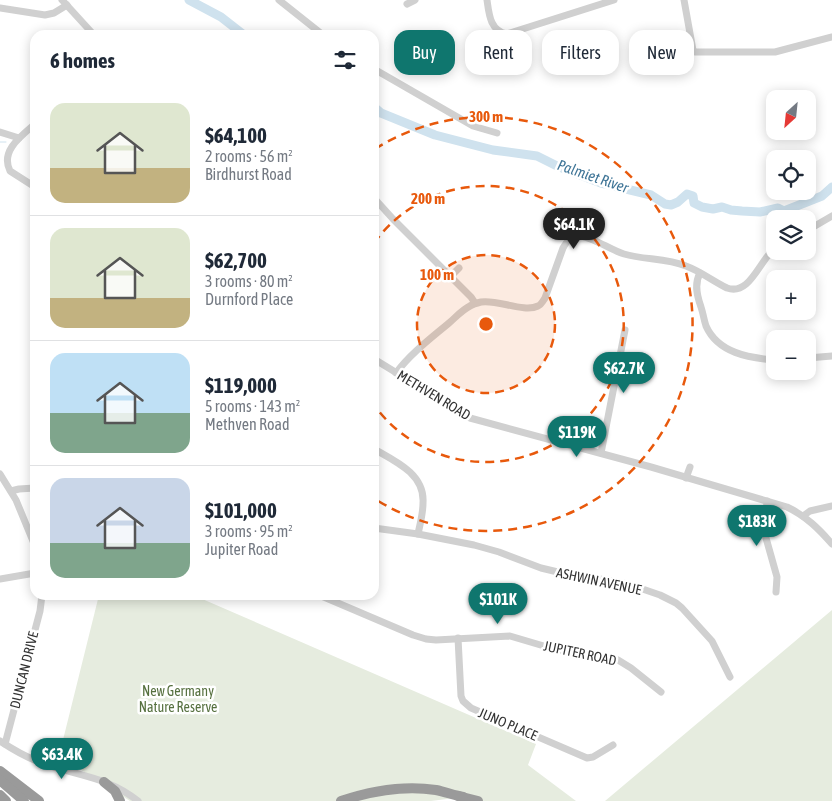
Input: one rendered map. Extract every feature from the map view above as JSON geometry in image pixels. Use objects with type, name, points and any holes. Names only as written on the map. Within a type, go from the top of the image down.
[{"type":"highway","points":[[0,771],[39,801]]},
{"type":"highway","points":[[0,780],[24,801]]},
{"type":"highway","points":[[104,782],[115,791],[120,801]]},
{"type":"highway","points":[[340,801],[367,794],[404,789],[437,791],[478,801]]},
{"type":"highway","points":[[360,801],[401,793],[440,793],[463,797]]},
{"type":"highway","points":[[0,795],[6,801]]},
{"type":"street","points":[[279,0],[317,30]]},
{"type":"street","points":[[408,4],[416,0]]},
{"type":"street","points":[[487,0],[493,24],[498,31],[507,34],[614,0]]},
{"type":"street","points":[[684,0],[693,50],[695,52],[775,52],[832,37]]},
{"type":"street","points":[[0,8],[45,15],[54,13],[65,3],[89,30]]},
{"type":"street","points":[[379,72],[472,126],[497,134]]},
{"type":"street","points":[[30,128],[7,150],[5,156],[6,164],[10,171],[30,184]]},
{"type":"street","points":[[0,132],[19,138]]},
{"type":"street","points":[[379,204],[474,303]]},
{"type":"street","points":[[816,225],[832,216]]},
{"type":"street","points":[[396,373],[408,359],[474,303],[499,302],[526,308],[538,306],[542,303],[563,248],[566,242],[574,237],[588,238],[626,255],[686,266],[734,290],[746,285],[766,257]]},
{"type":"street","points":[[450,277],[459,268]]},
{"type":"street","points":[[700,273],[696,286],[698,299],[707,327],[715,340],[736,353],[766,359]]},
{"type":"street","points":[[602,453],[625,330]]},
{"type":"street","points":[[816,357],[832,356]]},
{"type":"street","points":[[408,359],[406,373],[410,381]]},
{"type":"street","name":"METHVEN ROAD","points":[[379,362],[470,418],[602,453],[787,507],[803,516],[832,544]]},
{"type":"street","points":[[379,451],[406,468],[416,478],[420,486],[423,499],[418,534]]},
{"type":"street","points":[[686,478],[690,467]]},
{"type":"street","points":[[0,474],[20,508],[30,533]]},
{"type":"street","points":[[11,491],[30,488]]},
{"type":"street","points":[[767,502],[765,530],[777,577],[776,592]]},
{"type":"street","points":[[803,516],[810,511],[832,506]]},
{"type":"street","name":"ASHWIN AVENUE","points":[[379,529],[474,545],[541,568],[628,584],[660,595],[682,608],[712,641],[730,677]]},
{"type":"street","points":[[0,579],[30,574]]},
{"type":"street","name":"DUNCAN DRIVE","points":[[2,742],[40,611],[41,600]]},
{"type":"street","name":"JUPITER ROAD","points":[[331,600],[426,639],[510,636],[554,649],[618,660],[661,692]]},
{"type":"street","name":"JUNO PLACE","points":[[458,638],[461,696],[463,701],[471,708],[587,758],[593,757],[613,745]]},
{"type":"street","points":[[2,742],[39,762],[90,776],[104,782],[126,792],[138,801]]},
{"type":"green space","name":"New Germany Nature Reserve","points":[[98,600],[205,600],[536,744],[528,765],[576,801],[472,801],[463,797],[431,801],[130,801],[59,756]]},
{"type":"green space","points":[[832,610],[832,801],[605,801]]},
{"type":"waterway","name":"Palmiet River","points":[[189,0],[221,17],[238,30]]},
{"type":"waterway","name":"Palmiet River","points":[[379,111],[435,135],[493,150],[537,156],[601,183],[651,195],[665,204],[671,205],[678,202],[687,194],[693,196],[694,203],[713,209],[722,207],[731,210],[760,212],[778,208],[784,211],[822,196],[832,187]]},
{"type":"waterway","points":[[0,142],[6,142]]}]
